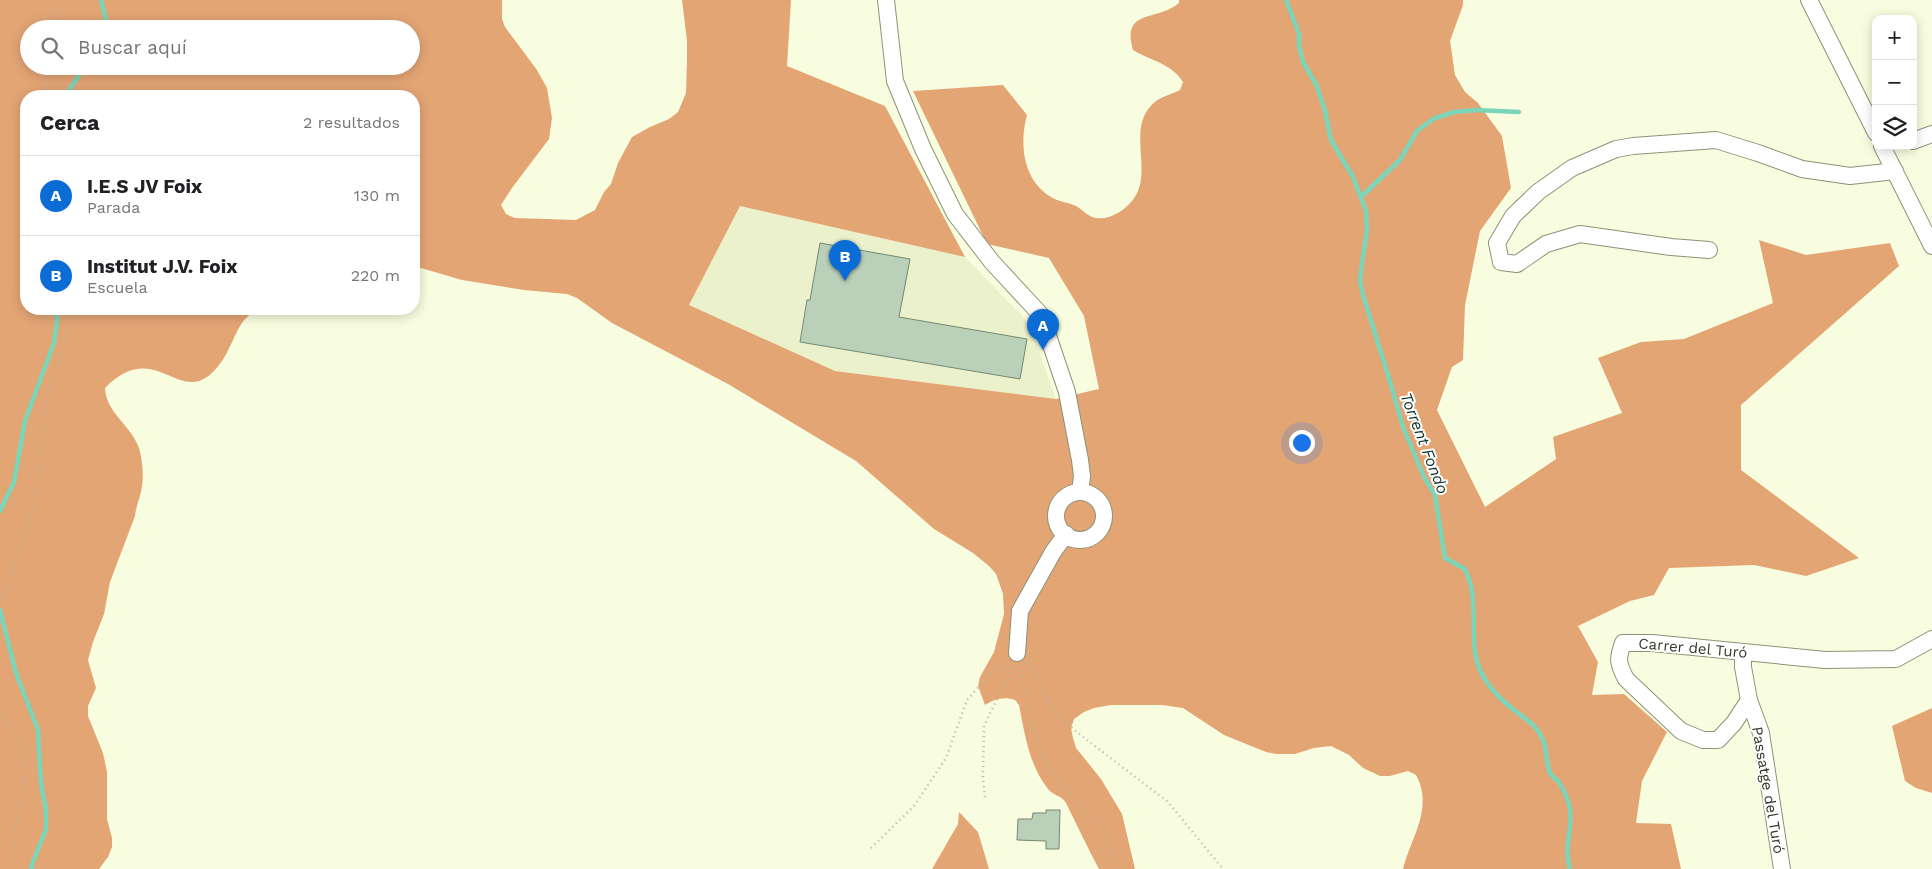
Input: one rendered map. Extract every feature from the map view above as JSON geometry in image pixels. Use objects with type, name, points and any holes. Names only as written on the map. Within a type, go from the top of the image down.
[{"type":"street","points":[[886,0],[895,81],[923,149],[955,214],[992,262],[1041,315],[1067,392],[1081,468],[1080,492]]},
{"type":"street","points":[[1809,0],[1872,125]]},
{"type":"street","points":[[1917,140],[1932,134]]},
{"type":"street","points":[[1710,250],[1671,247],[1580,234],[1546,244],[1517,264],[1501,262],[1496,243],[1513,216],[1538,192],[1572,168],[1616,149],[1716,140],[1802,169],[1850,176],[1895,171]]},
{"type":"street","points":[[1888,150],[1895,171],[1932,246]]},
{"type":"street","points":[[1080,492],[1091,494],[1099,500],[1104,510],[1102,526],[1096,534],[1086,539],[1075,539],[1066,534],[1062,531],[1057,521],[1059,506],[1070,494],[1080,492]]},
{"type":"street","points":[[1017,653],[1020,611],[1052,552],[1066,534]]},
{"type":"street","name":"Carrer del Turó","points":[[1749,700],[1718,740],[1703,740],[1681,731],[1626,679],[1620,669],[1618,656],[1623,643],[1689,646],[1825,660],[1896,659],[1932,639]]},
{"type":"street","name":"Passatge del Turó","points":[[1743,652],[1743,667],[1749,700],[1761,733],[1782,869]]},
{"type":"path","points":[[53,20],[54,0]]},
{"type":"path","points":[[46,90],[48,75]]},
{"type":"path","points":[[0,609],[35,506],[36,489],[41,470],[44,414],[47,397],[64,347],[69,315]]},
{"type":"path","points":[[985,797],[982,778],[984,726],[1006,681],[1017,653]]},
{"type":"path","points":[[871,848],[914,806],[946,758],[967,700],[992,672],[1017,653]]},
{"type":"path","points":[[1017,653],[1033,724],[1049,770],[1105,831],[1117,869]]},
{"type":"path","points":[[1017,653],[1035,671],[1053,712],[1168,802],[1223,869]]},
{"type":"path","points":[[0,715],[16,734],[26,752],[26,768],[14,837],[16,869]]},
{"type":"shaded area","points":[[0,0],[502,0],[502,19],[505,27],[537,70],[547,88],[552,118],[549,139],[501,205],[506,214],[515,218],[576,220],[595,210],[604,192],[611,184],[618,163],[632,137],[669,119],[678,112],[686,93],[687,41],[682,0],[791,0],[787,66],[885,106],[965,257],[740,206],[689,305],[835,371],[1056,399],[1099,389],[1084,316],[1049,258],[987,244],[913,91],[1003,85],[1027,115],[1023,138],[1024,149],[1029,171],[1034,181],[1054,199],[1076,206],[1092,217],[1103,218],[1114,215],[1124,209],[1132,201],[1139,189],[1141,177],[1140,136],[1146,112],[1156,101],[1180,90],[1183,82],[1167,66],[1133,50],[1131,37],[1132,28],[1136,22],[1170,9],[1179,3],[1179,0],[1463,0],[1463,5],[1450,41],[1455,75],[1465,92],[1478,103],[1502,136],[1511,188],[1480,231],[1465,305],[1463,360],[1452,367],[1437,410],[1485,507],[1556,459],[1553,437],[1622,413],[1598,358],[1641,342],[1684,339],[1773,303],[1759,240],[1806,255],[1890,243],[1899,266],[1741,405],[1741,470],[1859,558],[1806,576],[1754,565],[1669,568],[1654,595],[1630,601],[1578,626],[1598,662],[1592,695],[1624,694],[1667,732],[1642,781],[1636,823],[1671,824],[1681,869],[1403,869],[1422,811],[1421,787],[1416,775],[1408,771],[1390,776],[1380,776],[1363,768],[1349,755],[1331,746],[1314,748],[1295,754],[1266,752],[1224,735],[1183,708],[1162,705],[1111,705],[1084,712],[1074,719],[1071,728],[1076,748],[1101,779],[1122,814],[1135,869],[1099,869],[1065,801],[1050,791],[1036,770],[1023,727],[1019,705],[1015,700],[1003,698],[985,705],[978,686],[980,677],[994,652],[1004,614],[1003,594],[996,574],[989,566],[973,553],[934,529],[856,461],[728,384],[612,323],[577,298],[567,294],[524,290],[462,280],[420,268],[420,90],[20,90],[20,315],[250,315],[242,323],[223,360],[207,377],[196,382],[185,381],[150,369],[136,369],[122,375],[105,388],[106,397],[110,405],[139,448],[143,482],[135,516],[110,582],[104,614],[88,660],[96,688],[88,706],[88,716],[103,753],[107,772],[107,819],[112,838],[112,847],[108,857],[99,869],[0,869]]},
{"type":"shaded area","points":[[740,206],[965,257],[1029,323],[1056,399],[835,371],[689,305]]},
{"type":"shaded area","points":[[1932,708],[1932,793],[1916,788],[1905,781],[1892,726]]},
{"type":"shaded area","points":[[959,812],[978,832],[989,869],[932,869],[958,824]]},
{"type":"building","points":[[820,243],[910,259],[899,317],[1027,339],[1020,379],[800,342]]},
{"type":"building","points":[[1046,810],[1060,810],[1059,849],[1046,849],[1046,841],[1017,840],[1018,819],[1032,819],[1033,813],[1046,813]]},
{"type":"waterway","points":[[101,0],[106,20]]},
{"type":"waterway","name":"Torrent Fondo","points":[[1286,0],[1299,34],[1299,46],[1303,62],[1317,86],[1331,140],[1353,177],[1366,211],[1367,230],[1360,281],[1363,295],[1403,427],[1424,477],[1435,495],[1445,558],[1465,569],[1470,581],[1473,598],[1474,645],[1477,662],[1483,676],[1494,692],[1532,725],[1539,732],[1543,740],[1550,773],[1562,787],[1570,809],[1567,853],[1570,869]]},
{"type":"waterway","points":[[69,90],[79,75]]},
{"type":"waterway","points":[[1362,196],[1400,160],[1417,131],[1433,119],[1454,112],[1475,110],[1519,112]]},
{"type":"waterway","points":[[0,511],[14,482],[25,421],[54,343],[57,315]]},
{"type":"waterway","points":[[0,610],[16,673],[38,730],[42,790],[46,809],[46,829],[31,867],[32,869]]},
{"type":"place","name":"Institut J.V. Foix","points":[[845,281]]},
{"type":"place","name":"I.E.S JV Foix","points":[[1043,350]]}]
